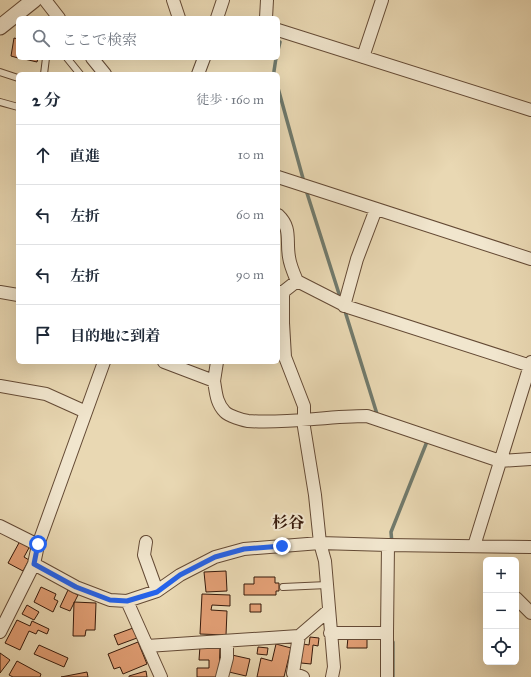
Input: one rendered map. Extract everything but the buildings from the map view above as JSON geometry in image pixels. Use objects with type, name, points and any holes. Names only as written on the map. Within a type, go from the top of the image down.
[{"type":"street","points":[[4,21],[34,0]]},
{"type":"street","points":[[173,0],[178,16]]},
{"type":"street","points":[[218,16],[223,0]]},
{"type":"street","points":[[266,16],[267,0]]},
{"type":"street","points":[[363,57],[382,0]]},
{"type":"street","points":[[48,8],[57,16]]},
{"type":"street","points":[[280,31],[531,110]]},
{"type":"street","points":[[94,60],[103,72]]},
{"type":"street","points":[[199,72],[203,60]]},
{"type":"street","points":[[280,178],[531,259]]},
{"type":"street","points":[[344,306],[356,259],[376,209]]},
{"type":"street","points":[[280,217],[284,221],[288,233],[289,258],[297,281],[344,306],[531,364],[474,546]]},
{"type":"street","points":[[297,281],[280,292],[285,357],[304,406],[304,427],[315,495],[320,543],[325,561],[328,611],[334,667],[332,677]]},
{"type":"street","points":[[0,292],[16,295]]},
{"type":"street","points":[[0,632],[34,564],[38,544],[103,364]]},
{"type":"street","points":[[169,364],[214,381]]},
{"type":"street","points":[[217,364],[214,381],[217,399],[226,412],[246,421],[304,420],[367,416],[500,461],[531,459]]},
{"type":"street","points":[[0,386],[46,394],[86,412]]},
{"type":"street","points":[[0,526],[38,544]]},
{"type":"street","points":[[146,542],[144,555],[157,592]]},
{"type":"street","points":[[34,564],[76,587],[110,600],[127,601],[157,592],[180,575],[215,557],[244,549],[320,543],[531,547]]},
{"type":"street","points":[[387,677],[388,545]]},
{"type":"street","points":[[127,601],[161,677]]},
{"type":"street","points":[[519,601],[531,614]]},
{"type":"street","points":[[147,646],[299,636],[328,611]]},
{"type":"street","points":[[330,633],[387,633]]},
{"type":"street","points":[[299,636],[293,673],[303,677]]},
{"type":"street","points":[[222,677],[227,658],[227,641]]},
{"type":"lane","points":[[44,72],[46,60]]},
{"type":"lane","points":[[69,60],[78,72]]},
{"type":"lane","points":[[0,72],[16,77]]},
{"type":"lane","points":[[0,102],[16,106]]},
{"type":"lane","points":[[283,587],[327,585]]},
{"type":"waterway","points":[[274,72],[276,60]]},
{"type":"waterway","points":[[280,95],[304,182]]},
{"type":"waterway","points":[[306,190],[341,300]]},
{"type":"waterway","points":[[344,308],[377,414],[379,415]]},
{"type":"waterway","points":[[392,544],[391,532],[428,439]]},
{"type":"waterway","points":[[393,642],[393,677]]},
{"type":"district","name":"杉谷","points":[[288,522]]},
{"type":"route","points":[[38,544],[34,564],[76,587],[110,600],[127,601],[157,592],[180,575],[215,557],[244,549],[282,546]]}]
